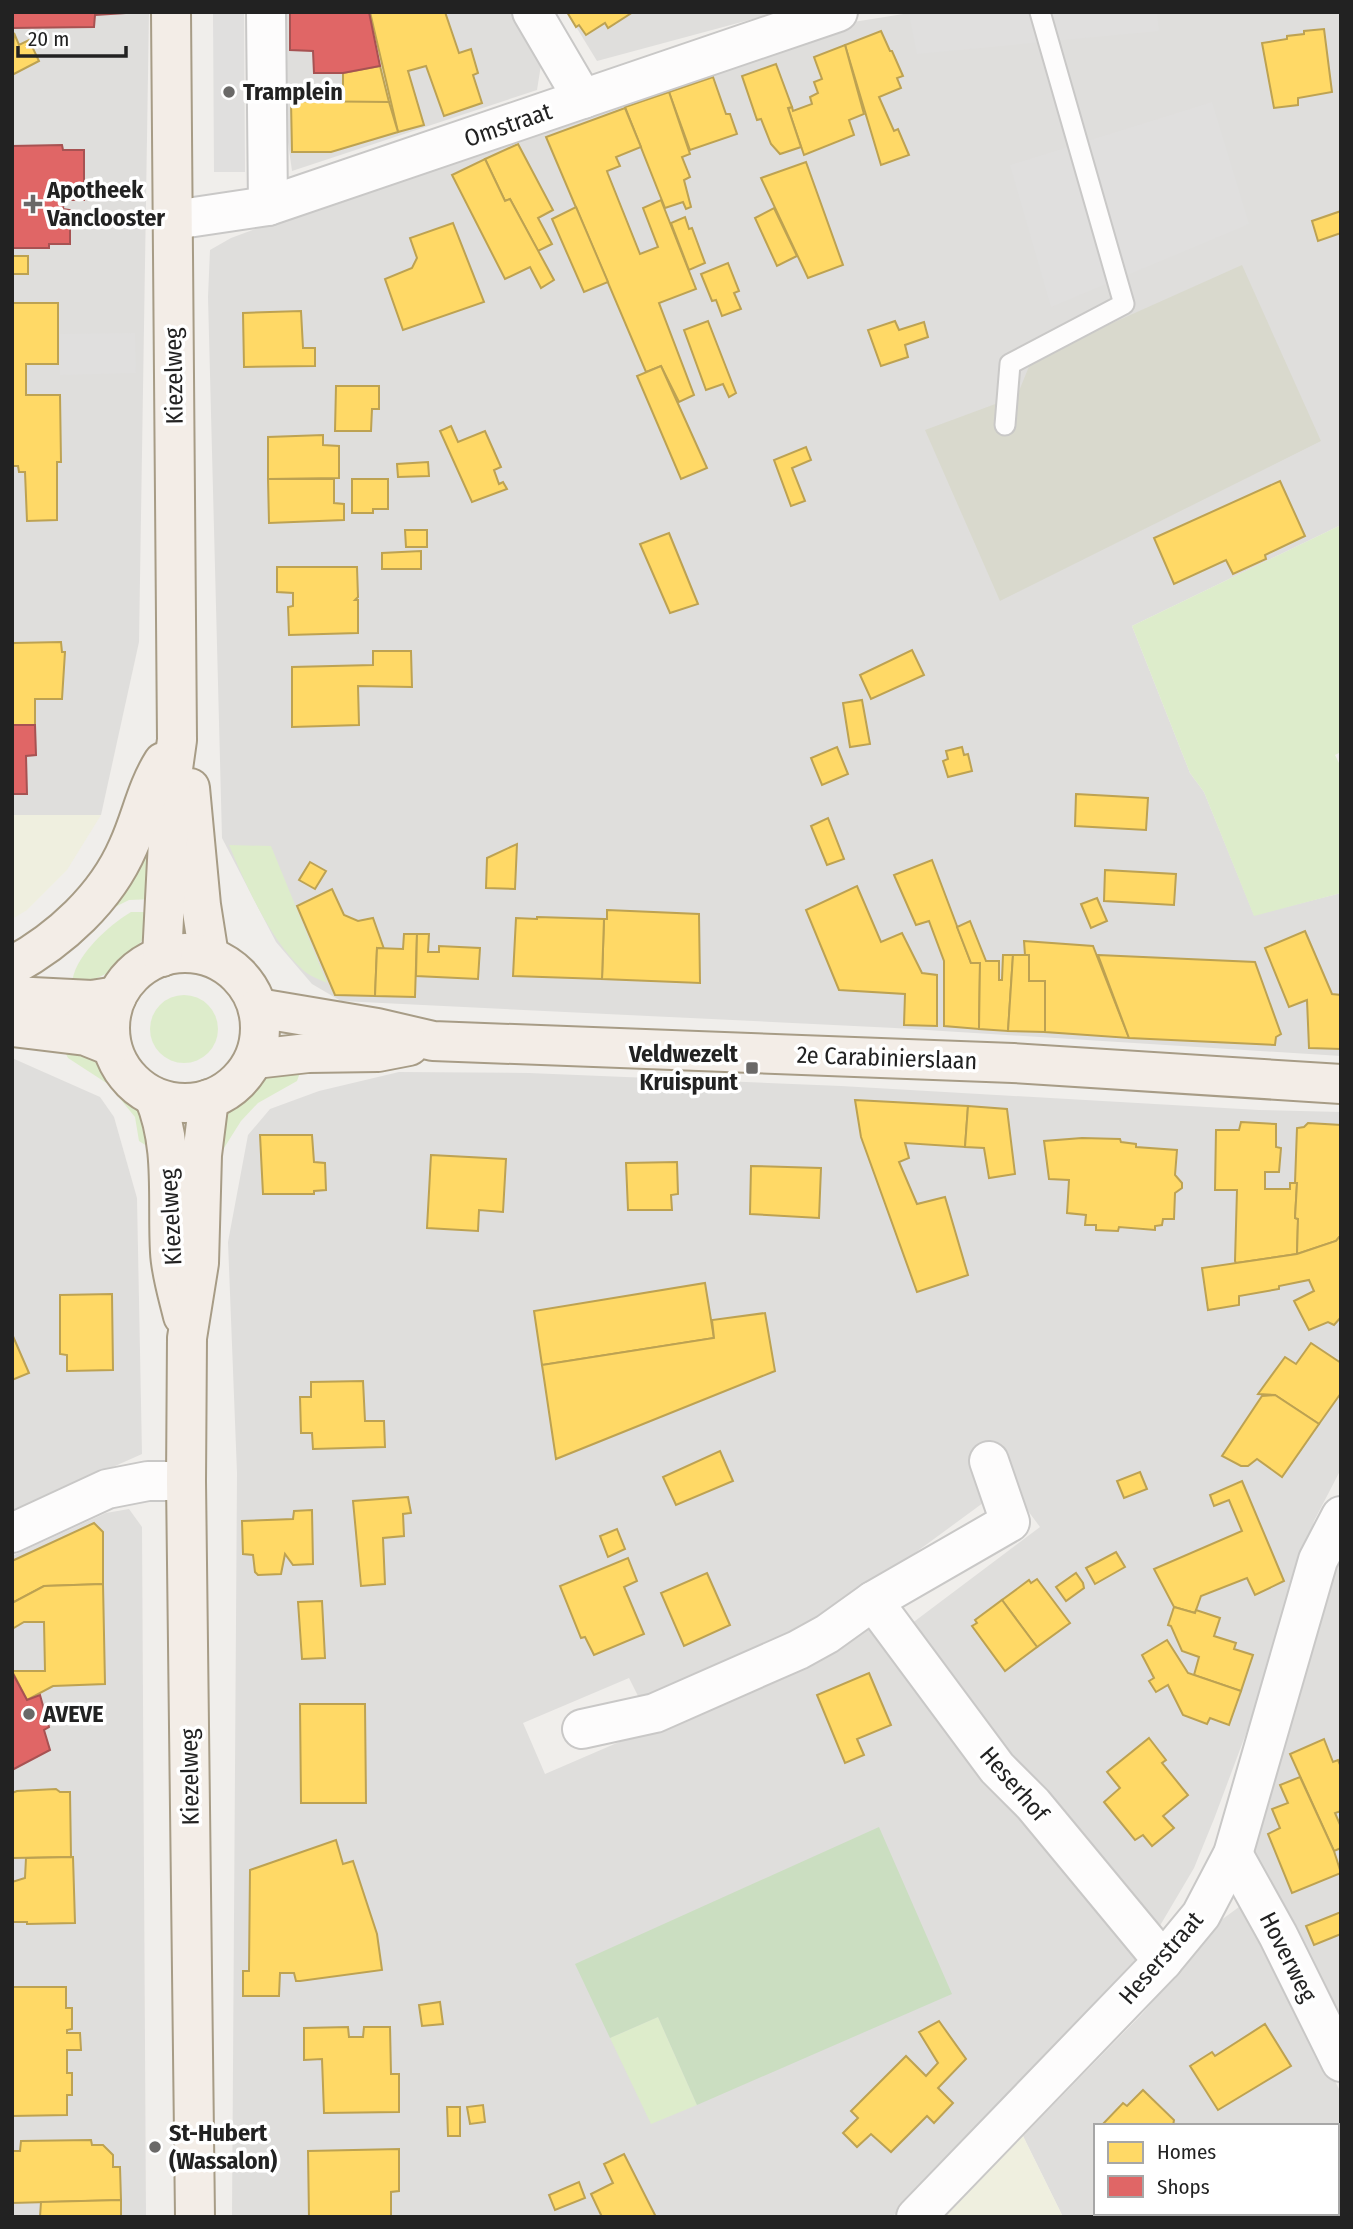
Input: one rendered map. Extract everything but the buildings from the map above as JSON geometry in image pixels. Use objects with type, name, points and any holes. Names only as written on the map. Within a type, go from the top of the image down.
[{"type":"main road","name":"Kiezelweg","points":[[162,957],[171,783],[177,740],[171,12]]},
{"type":"main road","name":"Kiezelweg","points":[[177,740],[189,780],[201,905],[209,956]]},
{"type":"main road","points":[[12,966],[61,933],[109,883],[128,848],[153,778],[177,740]]},
{"type":"main road","points":[[181,954],[209,956],[242,978],[252,992],[258,1008],[260,1034],[255,1059],[245,1076],[224,1094],[184,1103],[154,1097],[131,1082],[121,1070],[111,1046],[111,1020],[117,996],[134,974],[162,957],[181,954]]},
{"type":"main road","points":[[12,996],[92,1000],[117,996]]},
{"type":"main road","name":"2e Carabinierslaan","points":[[258,1008],[377,1028],[433,1041],[1013,1063],[1341,1084]]},
{"type":"main road","points":[[12,1027],[86,1036],[111,1046]]},
{"type":"main road","name":"2e Carabinierslaan","points":[[255,1059],[308,1053],[377,1052],[433,1041]]},
{"type":"main road","name":"Kiezelweg","points":[[154,1097],[163,1118],[168,1156],[170,1255],[187,1338]]},
{"type":"main road","name":"Kiezelweg","points":[[195,2217],[186,1481],[187,1338],[199,1263],[202,1155],[209,1098]]},
{"type":"street","points":[[266,12],[268,206]]},
{"type":"street","points":[[532,12],[583,99]]},
{"type":"street","name":"Omstraat","points":[[174,220],[268,206],[838,12]]},
{"type":"street","points":[[582,1729],[655,1713],[798,1650],[827,1634],[873,1601],[1010,1522],[989,1461]]},
{"type":"street","points":[[12,1533],[107,1489],[148,1481],[186,1481]]},
{"type":"street","name":"Heserstraat","points":[[916,2217],[1163,1961],[1201,1915],[1233,1854],[1318,1560],[1341,1516]]},
{"type":"street","name":"Heserhof","points":[[873,1601],[997,1768],[1033,1804],[1163,1961]]},
{"type":"street","name":"Hoverweg","points":[[1233,1854],[1278,1935],[1341,2062]]},
{"type":"lane","points":[[1005,425],[1010,364],[1125,304],[1040,12]]},
{"type":"shaded area","points":[[12,12],[149,12],[139,642],[101,815],[12,815]]},
{"type":"shaded area","name":"Tramplein","points":[[213,12],[244,12],[245,172],[214,172]]},
{"type":"shaded area","points":[[270,12],[512,12],[541,65],[537,90],[292,171]]},
{"type":"shaded area","points":[[567,12],[779,12],[597,61]]},
{"type":"shaded area","points":[[916,12],[1341,12],[1341,525],[1132,626],[1190,773],[1204,792],[1254,915],[1341,893],[1341,1056],[895,1028],[341,1001],[312,984],[276,942],[222,838],[208,297],[210,250],[231,238],[409,173],[847,23]]},
{"type":"shaded area","points":[[1157,12],[1159,31],[917,54],[909,14]]},
{"type":"shaded area","points":[[1212,102],[1249,224],[1051,307],[1010,165]]},
{"type":"shaded area","points":[[1242,265],[1321,441],[1000,601],[925,430],[1017,396],[1032,359]]},
{"type":"shaded area","points":[[135,333],[136,373],[60,375],[60,334]]},
{"type":"shaded area","points":[[12,1058],[100,1097],[114,1117],[137,1198],[142,1454],[12,1512]]},
{"type":"shaded area","points":[[399,1072],[529,1073],[841,1086],[1259,1110],[1341,1112],[1341,1469],[1314,1521],[1275,1656],[1214,1819],[1194,1868],[1158,1929],[1007,1756],[911,1624],[1040,1527],[1014,1492],[996,1444],[971,1452],[987,1500],[825,1619],[641,1702],[629,1678],[523,1723],[545,1774],[802,1663],[873,1619],[1134,1949],[1136,1961],[1115,1987],[892,2217],[232,2217],[237,1473],[228,1242],[248,1135],[270,1109],[319,1091]]},
{"type":"shaded area","points":[[129,1509],[142,1527],[146,2217],[12,2217],[12,1556],[106,1513]]},
{"type":"shaded area","points":[[1341,1554],[1341,2024],[1336,2026],[1249,1841]]},
{"type":"shaded area","points":[[1239,1907],[1250,1911],[1341,2093],[1341,2217],[1063,2217],[1023,2136],[1141,2015],[1198,1950],[1213,1926]]},
{"type":"green space","points":[[1341,525],[1341,752],[1335,755],[1341,767],[1341,893],[1254,916],[1204,792],[1190,773],[1132,626]]},
{"type":"green space","points":[[161,781],[153,899],[129,900],[109,907]]},
{"type":"green space","points":[[12,815],[101,815],[67,870],[27,910],[12,919]]},
{"type":"green space","points":[[229,845],[271,846],[327,983],[305,972],[280,943],[251,894]]},
{"type":"green space","points":[[131,912],[151,912],[148,927],[134,951],[113,970],[87,982],[72,985],[78,964],[93,943]]},
{"type":"green space","points":[[177,995],[191,995],[203,1000],[213,1010],[218,1029],[213,1048],[203,1058],[191,1063],[177,1063],[165,1058],[155,1048],[150,1036],[150,1022],[155,1010],[165,1000]]},
{"type":"green space","points":[[81,1051],[110,1074],[139,1108],[153,1150],[139,1141],[135,1117],[108,1084],[68,1058],[65,1052]]},
{"type":"green space","points":[[302,1067],[297,1081],[258,1103],[241,1121],[224,1148],[214,1149],[222,1125],[243,1095],[263,1079]]},
{"type":"green space","points":[[879,1827],[952,1994],[697,2105],[658,2017],[610,2038],[575,1964]]},
{"type":"green space","points":[[658,2017],[697,2105],[651,2124],[610,2038]]},
{"type":"green space","points":[[1023,2136],[1063,2217],[945,2217]]},
{"type":"place","name":"Tramplein","points":[[229,92]]},
{"type":"place","name":"Apotheek Vanclooster","points":[[33,204]]},
{"type":"place","name":"Veldwezelt Kruispunt","points":[[752,1068]]},
{"type":"place","name":"AVEVE","points":[[29,1714]]},
{"type":"place","name":"St-Hubert (Wassalon)","points":[[155,2147]]}]
